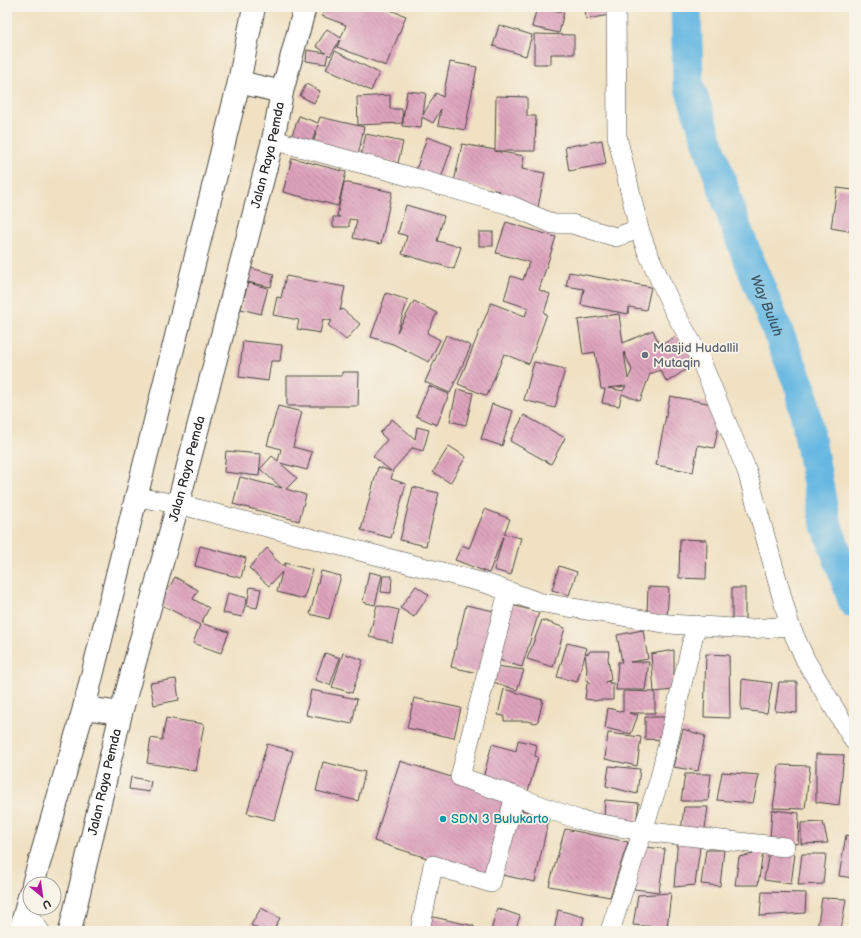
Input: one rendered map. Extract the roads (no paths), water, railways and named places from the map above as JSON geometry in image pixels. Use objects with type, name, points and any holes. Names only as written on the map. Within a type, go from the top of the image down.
[{"type":"street","points":[[35,876],[84,708],[239,82],[254,7]]},
{"type":"street","name":"Jalan Raya Pemda","points":[[70,931],[121,713],[178,504],[273,140],[282,92],[305,7]]},
{"type":"street","points":[[616,7],[617,136],[639,230],[674,311],[698,354],[747,471],[790,626],[806,661],[854,741]]},
{"type":"street","points":[[239,82],[282,92]]},
{"type":"street","points":[[273,140],[510,205],[553,224],[572,224],[616,237],[639,230]]},
{"type":"street","points":[[136,497],[178,504],[488,584],[508,592],[546,603],[669,624],[750,629],[790,626]]},
{"type":"street","points":[[508,592],[460,777],[578,820],[642,831],[785,847]]},
{"type":"street","points":[[610,931],[659,780],[696,625]]},
{"type":"street","points":[[84,708],[121,713]]},
{"type":"street","points":[[420,931],[433,865],[491,883],[515,796]]},
{"type":"street","points":[[28,916],[40,931]]},
{"type":"waterway","name":"Way Buluh","points":[[686,7],[688,82],[738,233],[801,389],[824,517],[854,603]]},
{"type":"place","name":"Masjid Hudallil Mutaqin","points":[[645,355]]},
{"type":"place","name":"SDN 3 Bulukarto","points":[[443,819]]}]
